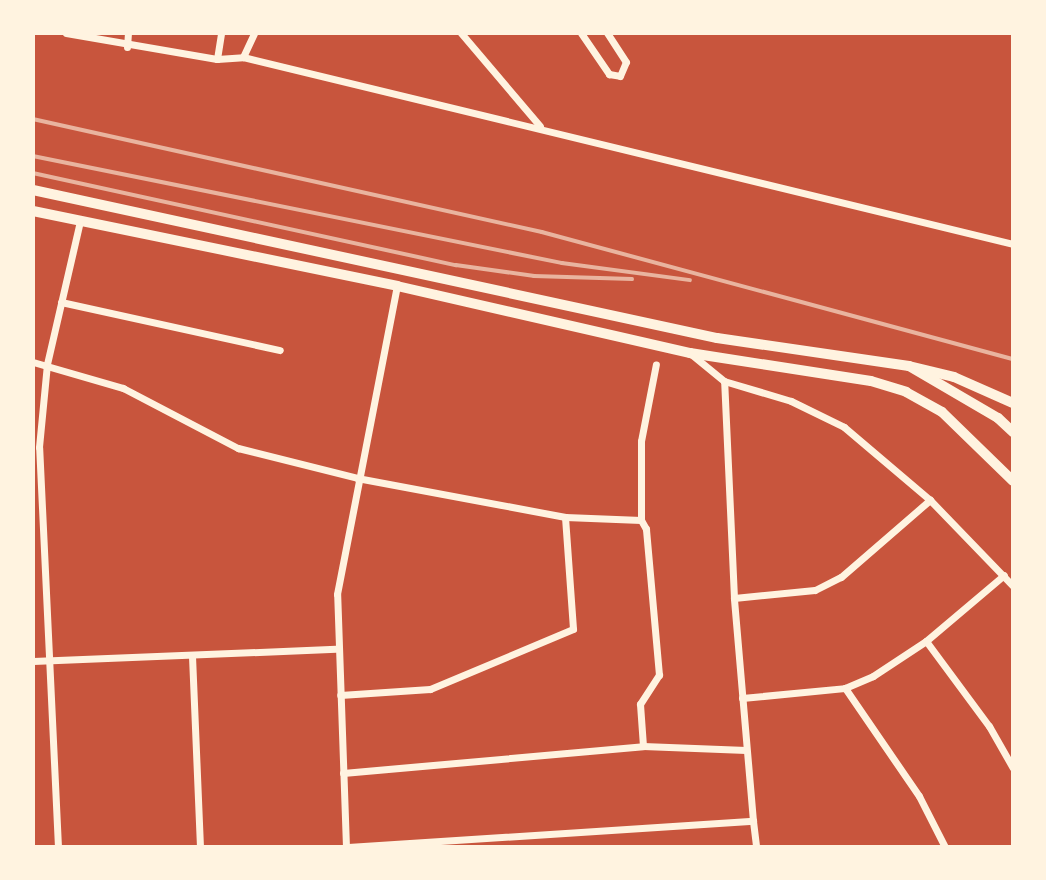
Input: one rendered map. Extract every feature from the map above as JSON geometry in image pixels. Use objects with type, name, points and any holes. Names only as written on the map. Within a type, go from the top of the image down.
[{"type":"main road","points":[[33,190],[717,338],[909,366],[954,377],[1013,403]]},
{"type":"main road","points":[[33,211],[397,286],[690,354],[872,382],[906,392],[942,412],[1013,481]]},
{"type":"main road","points":[[909,366],[998,418],[1013,432]]},
{"type":"street","points":[[66,33],[127,47],[217,59],[243,57],[541,127],[1013,244]]},
{"type":"street","points":[[127,47],[128,33]]},
{"type":"street","points":[[217,59],[222,33]]},
{"type":"street","points":[[243,57],[254,33]]},
{"type":"street","points":[[461,33],[541,127]]},
{"type":"street","points":[[581,33],[609,74],[620,76],[626,62],[607,33]]},
{"type":"street","points":[[58,847],[37,533],[39,447],[47,364],[79,221]]},
{"type":"street","points":[[397,286],[357,478],[337,594],[336,649],[347,847],[753,821]]},
{"type":"street","points":[[61,302],[280,349]]},
{"type":"street","points":[[690,354],[724,381],[791,401],[844,427],[930,500],[1013,586]]},
{"type":"street","points":[[33,362],[123,388],[237,448],[357,478],[565,517],[641,520]]},
{"type":"street","points":[[643,746],[640,704],[659,675],[648,544],[641,520],[641,441],[656,364]]},
{"type":"street","points":[[724,381],[734,598],[756,847]]},
{"type":"street","points":[[734,598],[815,590],[832,581],[930,500]]},
{"type":"street","points":[[340,695],[430,689],[573,629],[565,517]]},
{"type":"street","points":[[741,698],[845,688],[873,676],[926,641],[1004,575]]},
{"type":"street","points":[[926,641],[989,726],[1013,768]]},
{"type":"street","points":[[33,662],[336,649]]},
{"type":"street","points":[[192,656],[200,847]]},
{"type":"street","points":[[845,688],[919,796],[946,847]]},
{"type":"street","points":[[343,773],[643,746],[746,750]]},
{"type":"railway","points":[[33,119],[542,232],[1013,359]]},
{"type":"railway","points":[[33,156],[562,263],[690,280]]},
{"type":"railway","points":[[33,173],[456,265],[534,276],[632,279]]}]
